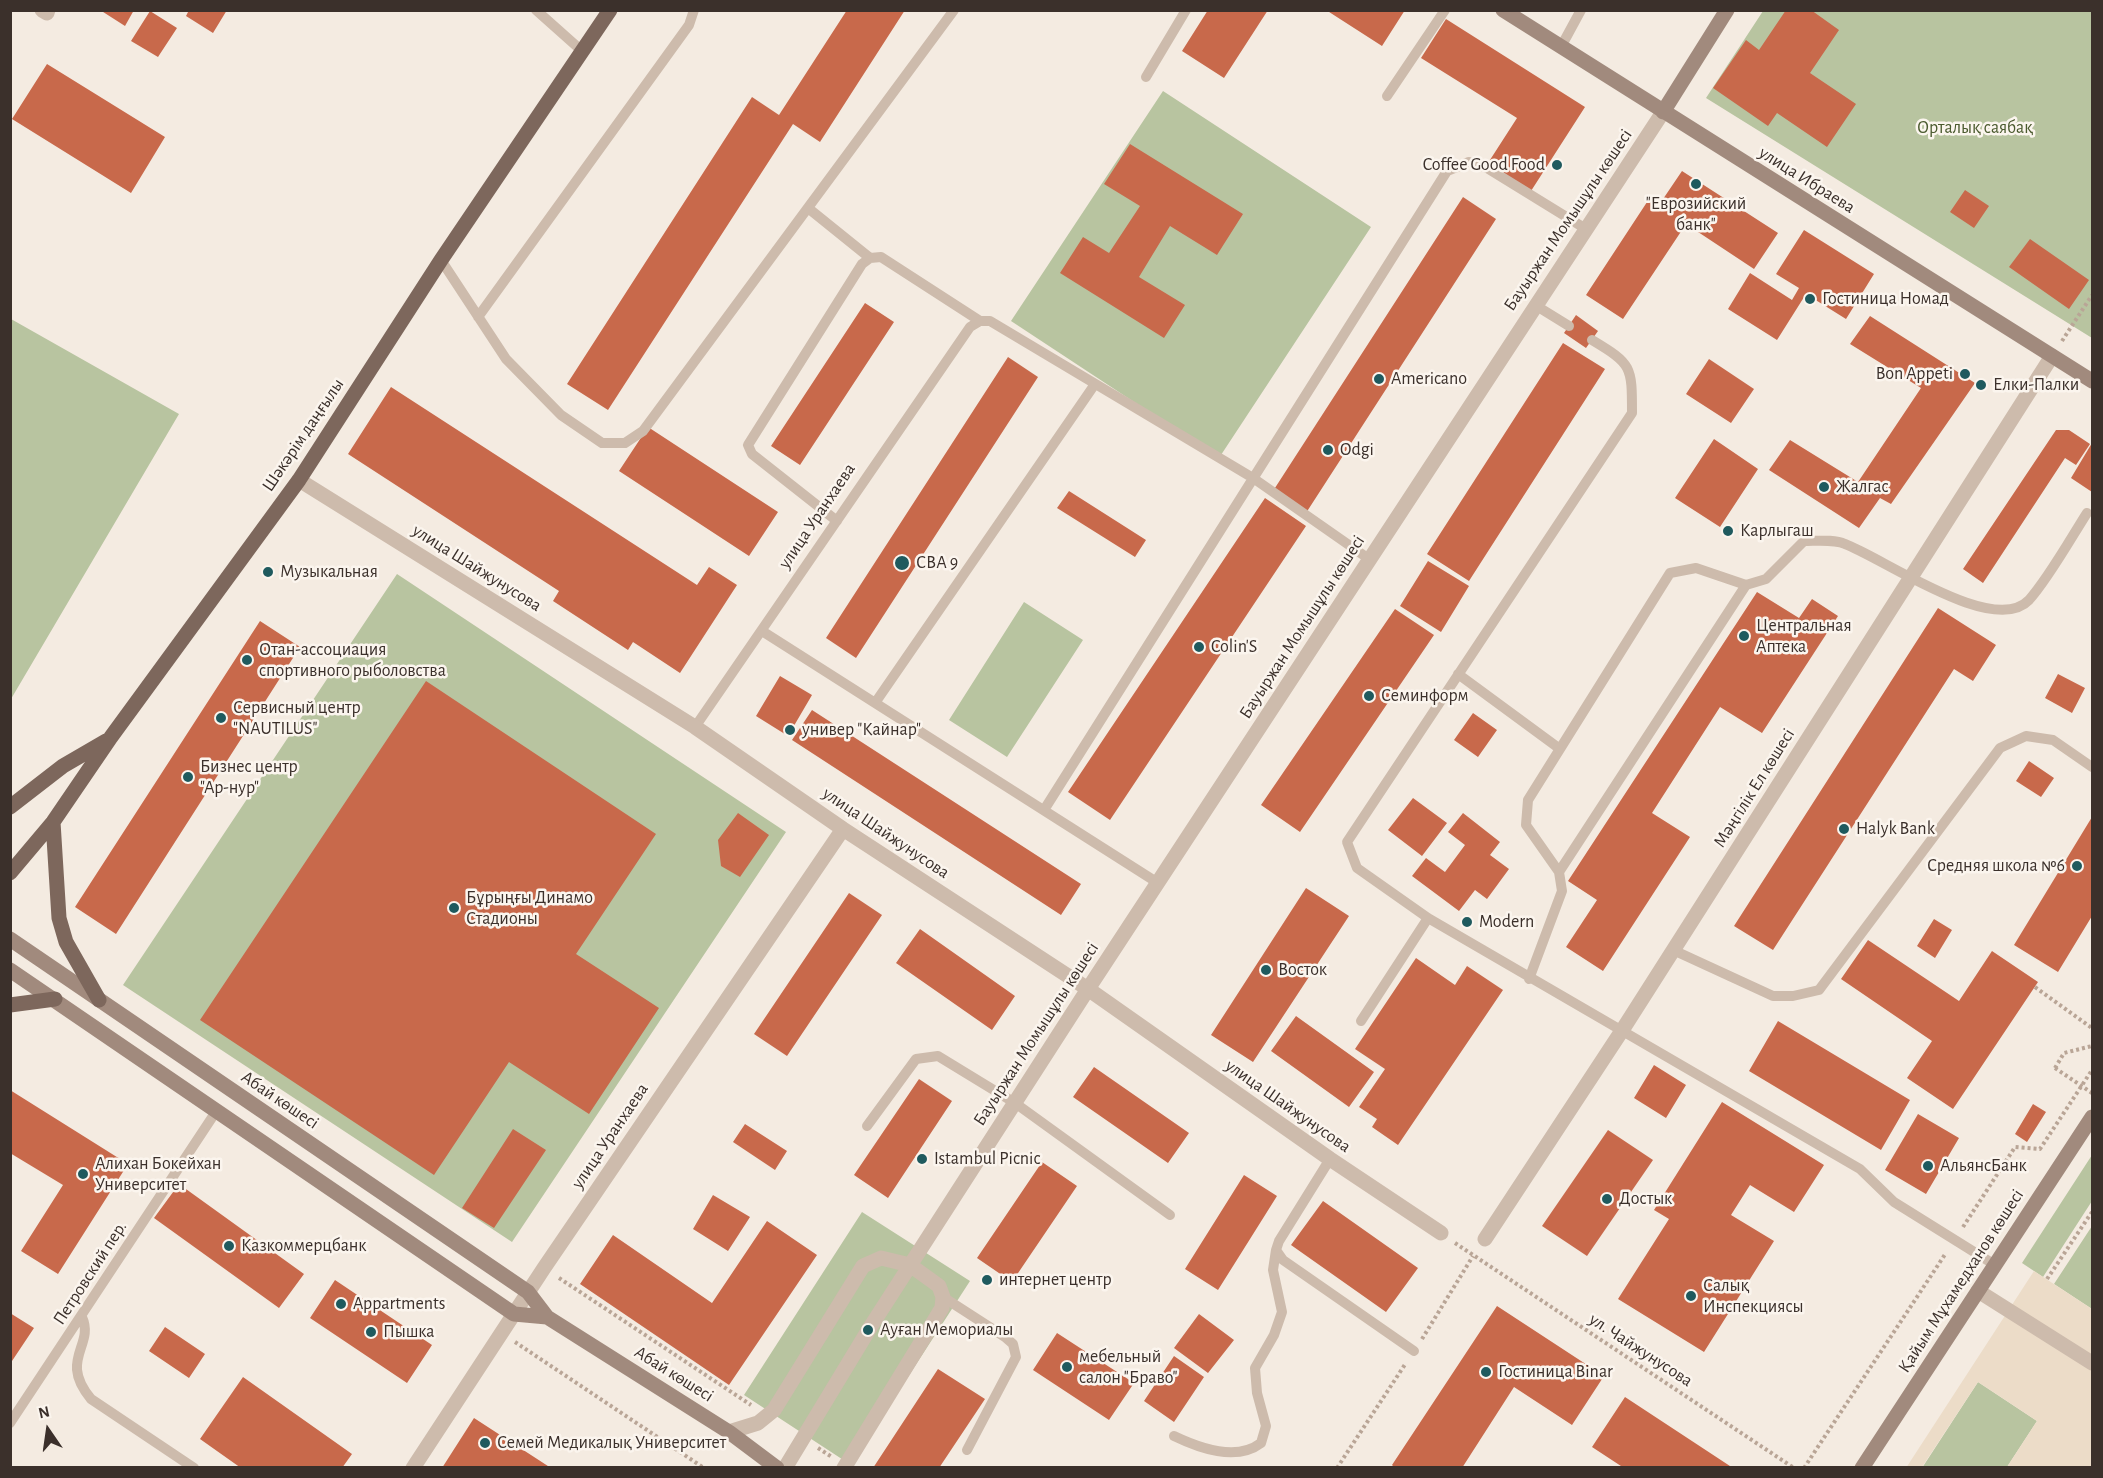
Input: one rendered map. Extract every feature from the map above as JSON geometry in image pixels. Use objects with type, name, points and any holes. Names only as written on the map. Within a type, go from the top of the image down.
[{"type":"main road","name":"Шәкәрім даңғылы","points":[[12,875],[53,822],[111,737],[299,480],[441,260],[610,10]]},
{"type":"main road","name":"улица Ибраева","points":[[1503,10],[1562,45],[1663,112],[2092,381]]},
{"type":"main road","name":"Бауыржан Момышұлы көшесі","points":[[1663,112],[1727,10]]},
{"type":"main road","points":[[10,807],[63,766],[111,737]]},
{"type":"main road","points":[[53,822],[59,918],[66,942],[99,1000]]},
{"type":"main road","name":"Абай көшесі","points":[[10,939],[528,1292],[547,1317],[729,1432],[777,1467]]},
{"type":"main road","points":[[10,970],[56,999],[514,1314],[547,1317]]},
{"type":"main road","points":[[10,1005],[56,999]]},
{"type":"main road","name":"Қайым Мұхамедханов көшесі","points":[[1862,1467],[2092,1117]]},
{"type":"street","points":[[42,10],[46,13],[48,10]]},
{"type":"street","name":"Бауыржан Момышұлы көшесі","points":[[785,1467],[910,1265],[1088,989],[1663,112]]},
{"type":"street","name":"Мәңгілік Ел көшесі","points":[[1485,1239],[1623,1029],[2052,356]]},
{"type":"street","name":"улица Шайжунусова","points":[[299,480],[696,727],[843,829],[1088,989],[1330,1159],[1441,1233]]},
{"type":"street","name":"улица Уранхаева","points":[[413,1467],[544,1268],[843,829]]},
{"type":"street","points":[[729,1432],[758,1424],[774,1410],[863,1266],[881,1258],[910,1265],[939,1286],[943,1297],[942,1308],[845,1467]]},
{"type":"street","points":[[1978,1291],[2092,1363]]},
{"type":"lane","points":[[536,10],[582,51]]},
{"type":"lane","points":[[478,317],[689,25],[694,10]]},
{"type":"lane","points":[[441,260],[507,359],[561,415],[602,443],[625,443],[643,431],[954,10]]},
{"type":"lane","points":[[1146,77],[1186,10]]},
{"type":"lane","points":[[1387,96],[1445,10]]},
{"type":"lane","points":[[1562,45],[1581,10]]},
{"type":"lane","points":[[1044,810],[1447,171],[1469,162],[1487,168],[1586,229]]},
{"type":"lane","points":[[808,208],[870,258]]},
{"type":"lane","points":[[837,521],[752,454],[748,445],[861,264],[870,258],[881,257],[980,321],[990,321],[1253,478],[1370,559]]},
{"type":"lane","points":[[1535,305],[1569,326]]},
{"type":"lane","name":"улица Уранхаева","points":[[696,727],[970,327],[980,321]]},
{"type":"lane","points":[[1592,340],[1622,358],[1632,380],[1632,413],[1347,842],[1357,868],[1428,918],[1529,979],[1623,1029],[1860,1169],[1894,1202],[1995,1265]]},
{"type":"lane","points":[[875,703],[1095,384]]},
{"type":"lane","points":[[1529,979],[1562,891],[1559,872],[1526,825],[1528,800],[1670,573],[1696,568],[1746,585],[1766,579],[1804,541],[1843,543],[1910,579],[1986,609],[2011,610],[2028,601],[2087,513]]},
{"type":"lane","points":[[1559,872],[1746,585]]},
{"type":"lane","points":[[762,631],[1158,883]]},
{"type":"lane","points":[[1458,674],[1560,749]]},
{"type":"lane","points":[[1673,951],[1773,996],[1793,996],[1819,990],[2000,748],[2026,736],[2053,740],[2092,766]]},
{"type":"lane","points":[[1361,1021],[1428,918]]},
{"type":"lane","points":[[867,1126],[916,1059],[938,1056],[1015,1103],[1170,1215]]},
{"type":"lane","name":"Петровский пер.","points":[[10,1423],[217,1110]]},
{"type":"lane","points":[[1174,1436],[1198,1448],[1244,1453],[1261,1443],[1266,1426],[1257,1393],[1255,1368],[1274,1335],[1282,1312],[1274,1280],[1276,1250],[1279,1241],[1330,1159]]},
{"type":"lane","points":[[1276,1250],[1283,1260],[1414,1351]]},
{"type":"lane","points":[[943,1297],[1005,1337],[1013,1344],[1016,1357],[967,1450]]},
{"type":"lane","points":[[82,1317],[85,1324],[76,1370],[79,1385],[91,1399],[194,1467]]},
{"type":"path","points":[[2052,356],[2092,295]]},
{"type":"path","points":[[2035,987],[2092,1028]]},
{"type":"path","points":[[2092,1046],[2064,1053],[2055,1068],[2092,1093]]},
{"type":"path","points":[[1804,1467],[2016,1147],[2040,1149],[2092,1070]]},
{"type":"path","points":[[2047,1280],[2092,1212]]},
{"type":"path","name":"ул. Чайжунусова","points":[[1473,1256],[1794,1467]]},
{"type":"path","points":[[544,1268],[767,1416]]},
{"type":"path","points":[[501,1333],[704,1467]]},
{"type":"path","points":[[803,1438],[845,1467]]},
{"type":"green space","name":"Орталық саябақ","points":[[1763,11],[2092,11],[2092,338],[1706,98]]},
{"type":"green space","points":[[1163,91],[1371,227],[1219,458],[1011,321]]},
{"type":"green space","points":[[11,319],[179,414],[11,699]]},
{"type":"green space","name":"Бұрыңғы Динамо Стадионы","points":[[397,574],[786,832],[512,1242],[123,985]]},
{"type":"green space","points":[[1024,602],[1083,640],[1007,757],[949,720]]},
{"type":"green space","points":[[2092,1155],[2092,1201],[2043,1277],[2022,1263]]},
{"type":"green space","points":[[862,1212],[970,1281],[851,1465],[744,1395]]},
{"type":"green space","points":[[2092,1226],[2092,1309],[2054,1284]]},
{"type":"green space","points":[[1978,1382],[2037,1421],[2007,1467],[1922,1468]]},
{"type":"shaded area","points":[[2034,1271],[2092,1309],[2092,1467],[2007,1467],[2037,1421],[1978,1382],[1922,1467],[1906,1468]]},
{"type":"building","points":[[100,10],[134,10],[125,26]]},
{"type":"building","points":[[189,10],[227,10],[213,33],[186,16]]},
{"type":"building","points":[[847,10],[905,10],[820,142],[793,124],[608,410],[567,384],[752,97],[779,115]]},
{"type":"building","points":[[1208,10],[1268,10],[1224,78],[1182,51]]},
{"type":"building","points":[[1326,10],[1405,10],[1382,46]]},
{"type":"building","points":[[1786,10],[1811,10],[1839,30],[1810,73],[1856,104],[1827,147],[1777,113],[1768,126],[1713,88],[1746,40],[1759,50]]},
{"type":"building","points":[[150,11],[177,28],[158,57],[131,41]]},
{"type":"building","points":[[1446,19],[1585,107],[1531,191],[1488,163],[1517,118],[1421,58]]},
{"type":"building","points":[[47,64],[165,137],[131,193],[12,119]]},
{"type":"building","points":[[1130,144],[1243,214],[1217,255],[1170,226],[1139,277],[1185,305],[1164,338],[1060,273],[1083,237],[1109,253],[1140,206],[1104,184]]},
{"type":"building","points":[[1682,171],[1778,233],[1754,269],[1686,224],[1623,319],[1586,295],[1651,196],[1661,202]]},
{"type":"building","points":[[1965,190],[1989,206],[1974,228],[1950,212]]},
{"type":"building","points":[[1463,197],[1496,219],[1306,513],[1273,491]]},
{"type":"building","points":[[1804,230],[1874,274],[1846,319],[1806,294],[1777,340],[1728,309],[1750,273],[1792,300],[1799,288],[1776,274]]},
{"type":"building","points":[[2030,239],[2089,280],[2069,309],[2009,267]]},
{"type":"building","points":[[865,303],[894,322],[800,465],[771,446]]},
{"type":"building","points":[[1576,315],[1598,331],[1586,348],[1564,333]]},
{"type":"building","points":[[1870,316],[1975,383],[1891,504],[1880,498],[1859,528],[1769,470],[1790,440],[1858,482],[1921,388],[1850,344]]},
{"type":"building","points":[[1563,343],[1605,369],[1469,581],[1427,554]]},
{"type":"building","points":[[1008,357],[1038,377],[856,658],[826,638]]},
{"type":"building","points":[[1709,359],[1754,389],[1731,423],[1686,394]]},
{"type":"building","points":[[391,387],[697,585],[709,567],[737,585],[680,673],[633,642],[628,650],[553,601],[559,591],[348,454]]},
{"type":"building","points":[[648,427],[778,512],[749,556],[619,471]]},
{"type":"building","points":[[2056,430],[2069,430],[2090,444],[2076,465],[2065,458],[1983,583],[1963,569]]},
{"type":"building","points":[[1714,439],[1758,469],[1720,527],[1675,498]]},
{"type":"building","points":[[2092,443],[2092,492],[2071,478]]},
{"type":"building","points":[[1069,491],[1146,540],[1135,557],[1057,508]]},
{"type":"building","points":[[1265,498],[1306,526],[1110,820],[1068,792]]},
{"type":"building","points":[[1428,561],[1469,586],[1441,632],[1400,606]]},
{"type":"building","points":[[1757,592],[1799,618],[1812,599],[1838,616],[1762,733],[1720,707],[1652,813],[1690,837],[1603,971],[1566,947],[1597,900],[1568,881]]},
{"type":"building","points":[[1938,608],[1996,645],[1973,681],[1954,669],[1773,950],[1734,926]]},
{"type":"building","points":[[1395,609],[1434,635],[1300,832],[1261,805]]},
{"type":"building","name":"Бизнес центр \"Ар-нур\"","points":[[260,621],[300,647],[116,934],[75,907]]},
{"type":"building","points":[[2058,674],[2085,688],[2072,713],[2045,698]]},
{"type":"building","points":[[780,676],[812,695],[788,736],[756,716]]},
{"type":"building","points":[[426,681],[656,834],[576,954],[659,1008],[589,1114],[509,1062],[434,1175],[200,1020]]},
{"type":"building","points":[[812,710],[1081,884],[1061,915],[792,740]]},
{"type":"building","points":[[1473,713],[1497,730],[1478,757],[1454,740]]},
{"type":"building","points":[[2029,761],[2054,778],[2041,797],[2016,781]]},
{"type":"building","points":[[1413,798],[1447,823],[1422,856],[1388,830]]},
{"type":"building","points":[[738,813],[769,835],[740,877],[721,866],[718,840]]},
{"type":"building","points":[[1463,813],[1500,842],[1490,855],[1509,869],[1487,899],[1475,890],[1459,911],[1412,876],[1426,858],[1445,872],[1465,845],[1448,832]]},
{"type":"building","name":"Средняя школа №6","points":[[2092,817],[2092,916],[2058,972],[2014,945]]},
{"type":"building","points":[[1306,888],[1349,916],[1253,1062],[1211,1035]]},
{"type":"building","points":[[849,893],[882,915],[787,1056],[754,1034]]},
{"type":"building","points":[[1934,919],[1952,930],[1935,958],[1917,946]]},
{"type":"building","points":[[920,929],[1015,996],[992,1030],[896,963]]},
{"type":"building","points":[[1868,940],[1959,1001],[1992,951],[2038,982],[1953,1109],[1907,1078],[1932,1041],[1841,979]]},
{"type":"building","points":[[1416,958],[1455,985],[1467,966],[1503,990],[1398,1145],[1372,1127],[1377,1119],[1359,1107],[1385,1069],[1355,1049]]},
{"type":"building","points":[[1296,1016],[1374,1072],[1349,1107],[1271,1051]]},
{"type":"building","points":[[1778,1021],[1910,1100],[1881,1150],[1749,1071]]},
{"type":"building","points":[[1654,1065],[1686,1085],[1666,1118],[1634,1098]]},
{"type":"building","points":[[1094,1067],[1189,1133],[1168,1163],[1073,1097]]},
{"type":"building","points":[[919,1079],[952,1101],[888,1198],[854,1175]]},
{"type":"building","name":"Алихан Бокейхан Университет","points":[[10,1090],[128,1164],[58,1274],[21,1251],[63,1185],[10,1153]]},
{"type":"building","points":[[1722,1102],[1824,1165],[1794,1212],[1750,1185],[1731,1215],[1774,1241],[1704,1352],[1618,1299],[1669,1219],[1654,1210]]},
{"type":"building","points":[[2033,1104],[2046,1112],[2027,1142],[2015,1134]]},
{"type":"building","points":[[1918,1114],[1959,1138],[1926,1194],[1885,1170]]},
{"type":"building","points":[[745,1124],[787,1151],[775,1170],[733,1142]]},
{"type":"building","points":[[513,1129],[546,1150],[494,1228],[462,1208]]},
{"type":"building","points":[[1608,1130],[1653,1160],[1587,1256],[1542,1226]]},
{"type":"building","points":[[1042,1162],[1077,1186],[1012,1282],[977,1258]]},
{"type":"building","points":[[1244,1175],[1277,1196],[1218,1290],[1185,1269]]},
{"type":"building","name":"Казкоммерцбанк","points":[[179,1184],[304,1274],[279,1308],[154,1218]]},
{"type":"building","points":[[713,1195],[750,1217],[728,1251],[693,1229]]},
{"type":"building","points":[[1323,1201],[1418,1268],[1386,1312],[1291,1245]]},
{"type":"building","points":[[767,1221],[817,1255],[729,1385],[580,1284],[613,1235],[712,1303]]},
{"type":"building","name":"Пышка","points":[[335,1280],[432,1345],[407,1383],[310,1318]]},
{"type":"building","points":[[1497,1306],[1604,1376],[1572,1425],[1514,1387],[1462,1468],[1395,1468],[1392,1465]]},
{"type":"building","points":[[10,1313],[34,1328],[10,1364]]},
{"type":"building","points":[[1199,1314],[1234,1340],[1208,1373],[1174,1348]]},
{"type":"building","points":[[165,1327],[205,1354],[189,1378],[149,1351]]},
{"type":"building","points":[[1057,1333],[1134,1383],[1109,1420],[1033,1370]]},
{"type":"building","points":[[1174,1356],[1204,1377],[1174,1422],[1144,1401]]},
{"type":"building","points":[[938,1369],[985,1399],[939,1468],[873,1468]]},
{"type":"building","points":[[243,1377],[352,1454],[342,1468],[241,1468],[200,1439]]},
{"type":"building","points":[[1625,1397],[1733,1468],[1624,1468],[1592,1447]]},
{"type":"building","name":"Семей Медикалық Университет","points":[[474,1418],[551,1468],[442,1468]]},
{"type":"place","name":"Coffee Good Food","points":[[1557,165]]},
{"type":"place","name":"\"Еврозийский банк\"","points":[[1696,184]]},
{"type":"place","name":"Гостиница Номад","points":[[1810,299]]},
{"type":"place","name":"Bon Appeti","points":[[1965,374]]},
{"type":"place","name":"Americano","points":[[1379,379]]},
{"type":"place","name":"Елки-Палки","points":[[1981,385]]},
{"type":"place","name":"Odgi","points":[[1328,450]]},
{"type":"place","name":"Жалгас","points":[[1824,487]]},
{"type":"place","name":"Карлыгаш","points":[[1728,531]]},
{"type":"place","name":"СВА 9","points":[[902,563]]},
{"type":"place","name":"Музыкальная","points":[[268,572]]},
{"type":"place","name":"Центральная Аптека","points":[[1744,636]]},
{"type":"place","name":"Colin'S","points":[[1199,647]]},
{"type":"place","name":"Отан-ассоциация спортивного рыболовства","points":[[247,660]]},
{"type":"place","name":"Семинформ","points":[[1369,696]]},
{"type":"place","name":"Сервисный центр \"NAUTILUS\"","points":[[221,718]]},
{"type":"place","name":"универ \"Кайнар\"","points":[[790,730]]},
{"type":"place","name":"Бизнес центр \"Ар-нур\"","points":[[188,777]]},
{"type":"place","name":"Halyk Bank","points":[[1844,829]]},
{"type":"place","name":"Средняя школа №6","points":[[2077,866]]},
{"type":"place","name":"Бұрыңғы Динамо Стадионы","points":[[454,908]]},
{"type":"place","name":"Modern","points":[[1467,922]]},
{"type":"place","name":"Восток","points":[[1266,970]]},
{"type":"place","name":"Istambul Picnic","points":[[922,1159]]},
{"type":"place","name":"АльянсБанк","points":[[1928,1166]]},
{"type":"place","name":"Алихан Бокейхан Университет","points":[[83,1174]]},
{"type":"place","name":"Достык","points":[[1607,1199]]},
{"type":"place","name":"Казкоммерцбанк","points":[[229,1246]]},
{"type":"place","name":"интернет центр","points":[[987,1280]]},
{"type":"place","name":"Салық Инспекциясы","points":[[1691,1296]]},
{"type":"place","name":"Appartments","points":[[341,1304]]},
{"type":"place","name":"Ауған Мемориалы","points":[[868,1330]]},
{"type":"place","name":"Пышка","points":[[371,1332]]},
{"type":"place","name":"мебельный салон \"Браво\"","points":[[1067,1367]]},
{"type":"place","name":"Гостиница Binar","points":[[1486,1372]]},
{"type":"place","name":"Семей Медикалық Университет","points":[[485,1443]]}]
